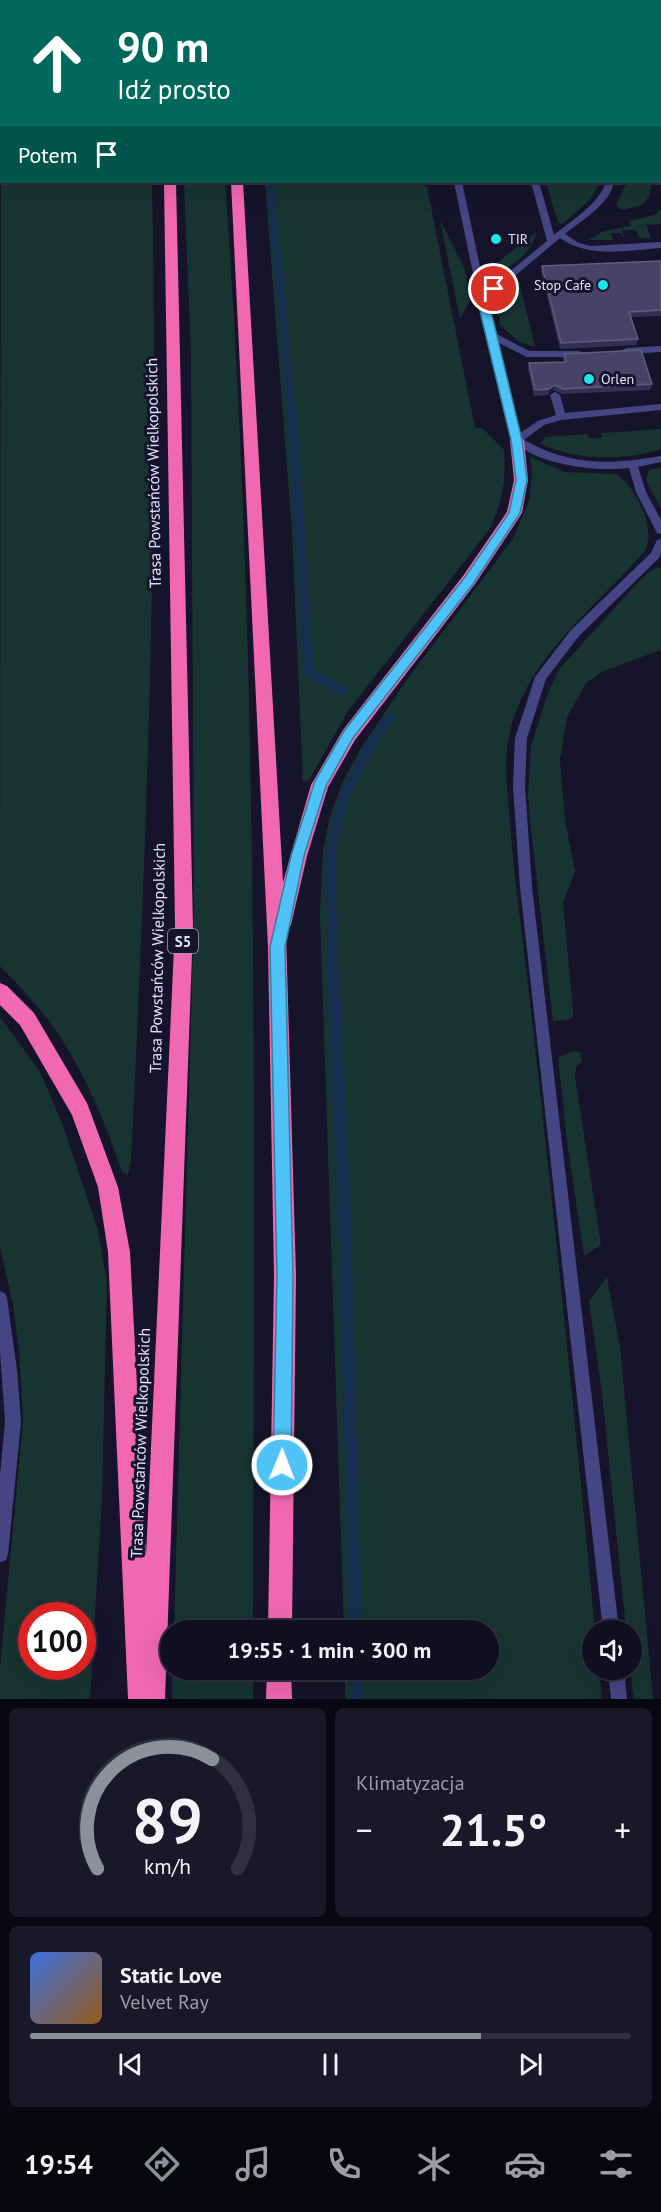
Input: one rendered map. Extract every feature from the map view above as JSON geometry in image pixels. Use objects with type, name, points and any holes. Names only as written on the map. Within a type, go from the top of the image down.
[{"type":"highway","name":"Trasa Powstańców Wielkopolskich","points":[[152,1699],[184,926],[170,183]]},
{"type":"highway","points":[[237,183],[278,947],[285,1276],[280,1620]]},
{"type":"highway","points":[[278,947],[298,856],[320,785],[349,735],[469,580],[514,513],[521,480],[517,440]]},
{"type":"highway","points":[[0,992],[27,1019],[75,1101],[108,1187],[119,1252],[141,1699]]},
{"type":"highway","points":[[279,1680],[279,1699]]},
{"type":"lane","points":[[458,183],[484,307],[517,440],[533,450],[569,464],[594,468],[633,465],[661,459]]},
{"type":"lane","points":[[535,183],[551,241]]},
{"type":"lane","points":[[484,307],[494,289],[596,204],[607,192],[610,183]]},
{"type":"lane","points":[[560,234],[576,245],[591,249],[661,245]]},
{"type":"lane","points":[[491,335],[527,354],[592,353]]},
{"type":"lane","points":[[615,352],[661,349]]},
{"type":"lane","points":[[546,355],[549,368]]},
{"type":"lane","points":[[555,394],[561,417]]},
{"type":"lane","points":[[517,440],[541,423],[561,417],[661,407]]},
{"type":"lane","points":[[633,465],[641,492],[661,530]]},
{"type":"lane","points":[[610,1620],[526,887],[519,774],[521,738],[541,677],[575,633],[655,555],[661,542]]},
{"type":"lane","points":[[0,1298],[10,1370],[13,1422],[0,1554]]},
{"type":"lane","points":[[617,1680],[619,1699]]},
{"type":"green space","points":[[1,183],[152,183],[153,549],[147,794],[131,1161],[128,1175],[122,1172],[93,1098],[66,1046],[29,996],[0,966]]},
{"type":"green space","points":[[184,183],[225,183],[236,363],[250,724],[254,1087],[253,1620],[174,1620],[194,911],[191,354]]},
{"type":"green space","points":[[265,183],[419,183],[427,187],[475,428],[482,428],[504,450],[502,491],[498,510],[489,530],[348,711],[309,780],[303,782],[292,532]]},
{"type":"green space","points":[[546,183],[599,183],[590,200],[562,224],[558,222]]},
{"type":"green space","points":[[627,183],[651,183],[650,195],[642,205],[622,210],[616,205]]},
{"type":"green space","points":[[661,210],[661,224],[646,225],[651,238],[639,238],[636,230],[622,230],[625,239],[620,233],[611,233],[613,240],[588,240],[604,231],[631,226],[629,221],[654,215]]},
{"type":"green space","points":[[440,220],[464,267],[471,299],[460,319]]},
{"type":"green space","points":[[536,232],[531,246],[521,258],[496,277],[490,277],[488,273],[493,266]]},
{"type":"green space","points":[[519,281],[535,347],[519,342],[500,325],[499,311],[504,294]]},
{"type":"green space","points":[[661,429],[661,449],[631,456],[584,456],[540,443],[546,437],[587,434],[589,438],[602,438],[601,433]]},
{"type":"green space","points":[[530,457],[565,472],[617,474],[638,499],[648,531],[645,551],[546,657],[518,707],[509,736],[507,754],[513,858],[556,1238],[594,1620],[582,1620],[582,1680],[600,1680],[602,1699],[345,1699],[345,1680],[499,1680],[499,1620],[344,1620],[320,915],[323,851],[330,816],[343,781],[361,748],[406,681],[513,539],[529,501],[532,473]]},
{"type":"green space","points":[[661,467],[661,509],[646,480],[649,470]]},
{"type":"green space","points":[[656,567],[661,568],[661,650],[603,671],[586,683],[567,717],[560,760],[565,820],[575,871],[563,903],[573,1017],[568,1020],[553,1021],[528,795],[531,746],[548,693],[560,668],[642,578]]},
{"type":"green space","points":[[0,1017],[40,1072],[62,1123],[98,1230],[107,1283],[102,1497],[96,1602],[18,1602],[18,1680],[91,1680],[90,1699],[0,1699],[0,1668],[23,1421],[19,1350],[13,1305],[0,1247]]},
{"type":"green space","points":[[575,1051],[580,1052],[582,1061],[576,1067],[575,1077],[601,1245],[584,1256],[567,1141],[558,1057]]},
{"type":"green space","points":[[607,1277],[620,1347],[653,1699],[634,1699],[631,1680],[642,1680],[642,1620],[625,1620],[602,1392],[589,1301]]},
{"type":"green space","points":[[172,1680],[253,1680],[253,1699],[172,1699]]},
{"type":"building","name":"Stop Cafe","points":[[661,261],[661,310],[629,312],[638,339],[561,343],[542,266]]},
{"type":"building","name":"Orlen","points":[[641,350],[652,384],[563,389],[555,385],[549,389],[535,390],[529,363],[566,362],[564,354]]},
{"type":"waterway","points":[[270,183],[292,417]]},
{"type":"waterway","points":[[292,416],[309,672],[342,691]]},
{"type":"waterway","points":[[333,969],[330,856],[344,797],[373,741],[391,716]]},
{"type":"waterway","points":[[333,968],[344,1205],[356,1620]]},
{"type":"waterway","points":[[357,1680],[358,1699]]},
{"type":"place","name":"TIR","points":[[496,239]]},
{"type":"place","name":"Stop Cafe","points":[[603,285]]},
{"type":"place","name":"Orlen","points":[[589,379]]},
{"type":"route","points":[[282,1465],[285,1276],[278,947],[298,856],[320,785],[349,735],[469,580],[514,513],[521,480],[517,440],[484,307],[494,289]]}]
